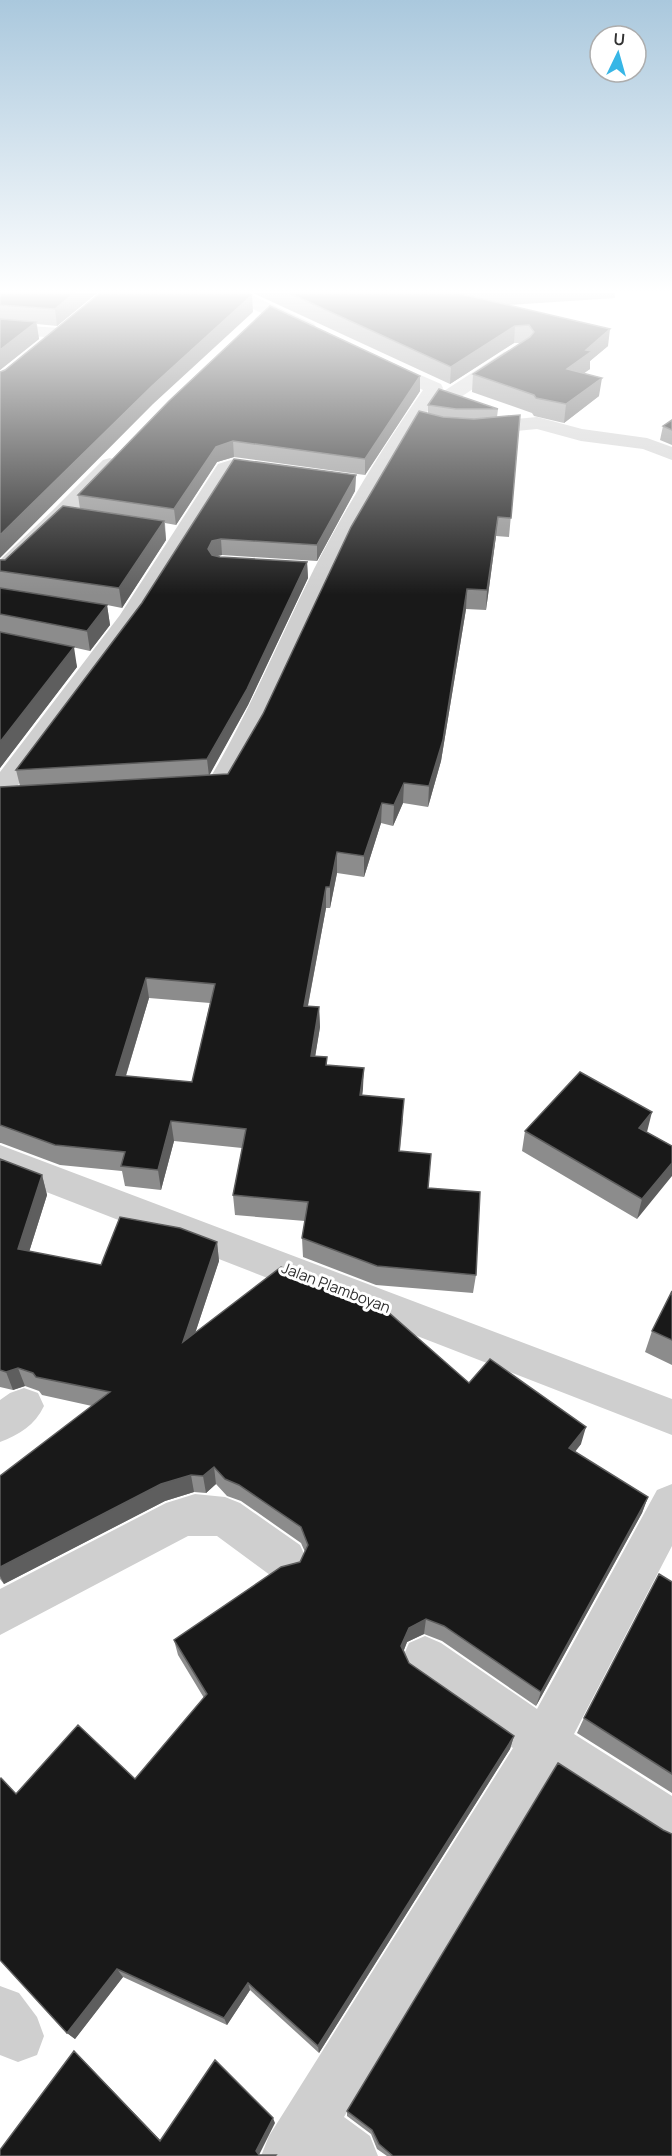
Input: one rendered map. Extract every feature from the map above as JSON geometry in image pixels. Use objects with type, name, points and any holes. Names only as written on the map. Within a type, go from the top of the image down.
[{"type":"street","points":[[162,789],[219,786],[238,755],[326,570],[371,484],[422,422],[442,394]]},
{"type":"street","points":[[448,394],[473,402]]},
{"type":"street","points":[[494,409],[581,435],[647,444],[672,454]]},
{"type":"street","points":[[453,428],[473,429],[537,423]]},
{"type":"street","points":[[0,572],[60,516],[123,451]]},
{"type":"street","points":[[0,798],[12,793],[86,659],[184,534],[228,465],[291,473]]},
{"type":"street","points":[[348,481],[371,484]]},
{"type":"street","points":[[60,516],[82,520]]},
{"type":"street","points":[[161,531],[184,534]]},
{"type":"street","points":[[303,568],[326,570]]},
{"type":"street","name":"Jalan Plamboyan","points":[[0,1159],[672,1417]]},
{"type":"street","points":[[316,2145],[544,1742],[672,1504]]},
{"type":"street","points":[[0,1613],[181,1517],[195,1514],[225,1517],[285,1560]]},
{"type":"street","points":[[425,1659],[544,1742],[672,1824]]},
{"type":"building","points":[[0,394],[144,394],[0,535]]},
{"type":"building","points":[[177,394],[408,394],[365,459],[233,441],[216,447],[174,509],[78,495]]},
{"type":"building","points":[[436,394],[453,394],[498,409],[456,409],[428,405]]},
{"type":"building","points":[[530,394],[580,394],[566,404],[536,398]]},
{"type":"building","points":[[419,411],[443,417],[474,419],[520,415],[511,518],[498,517],[487,590],[467,589],[443,740],[429,786],[404,783],[394,805],[382,803],[364,856],[337,852],[330,887],[326,887],[304,1006],[319,1007],[311,1056],[327,1057],[326,1065],[364,1068],[360,1095],[404,1099],[399,1151],[431,1154],[428,1188],[480,1192],[476,1275],[377,1266],[302,1238],[308,1202],[233,1195],[246,1129],[171,1121],[158,1170],[121,1166],[125,1152],[55,1145],[0,1125],[0,787],[228,774],[263,714],[351,527]],"holes":[[[146,978],[215,984],[192,1082],[116,1075]]]},
{"type":"building","points":[[672,420],[672,430],[663,426]]},
{"type":"building","points":[[234,459],[356,475],[317,545],[221,539],[212,541],[208,549],[212,555],[220,557],[307,562],[247,689],[207,759],[16,770],[142,603]]},
{"type":"building","points":[[63,506],[164,521],[119,588],[0,571],[0,560],[5,560]]},
{"type":"building","points":[[0,588],[107,605],[87,631],[0,614]]},
{"type":"building","points":[[0,632],[74,647],[0,742]]},
{"type":"building","points":[[580,1072],[652,1112],[639,1128],[672,1146],[672,1163],[642,1199],[525,1131]]},
{"type":"building","points":[[0,1159],[42,1175],[18,1249],[101,1265],[120,1217],[180,1228],[217,1242],[183,1342],[281,1267],[380,1305],[469,1383],[490,1359],[586,1427],[569,1448],[648,1497],[541,1692],[444,1626],[426,1619],[409,1628],[401,1646],[409,1663],[514,1736],[318,2046],[248,1983],[224,2018],[117,1969],[67,2033],[0,1960],[0,1779],[16,1794],[78,1725],[135,1779],[207,1694],[174,1640],[281,1567],[300,1562],[308,1545],[301,1527],[239,1485],[225,1479],[214,1467],[203,1476],[191,1475],[161,1484],[0,1567],[0,1476],[110,1392],[36,1377],[33,1373],[18,1368],[6,1372],[0,1370]]},
{"type":"building","points":[[672,1291],[672,1340],[652,1331]]},
{"type":"building","points":[[659,1574],[672,1582],[672,1774],[584,1718]]},
{"type":"building","points":[[558,1763],[672,1834],[672,2156],[393,2156],[379,2144],[372,2130],[347,2111]]},
{"type":"building","points":[[74,2051],[160,2141],[215,2060],[273,2118],[256,2151],[259,2155],[276,2155],[0,2156],[0,2150]]}]
